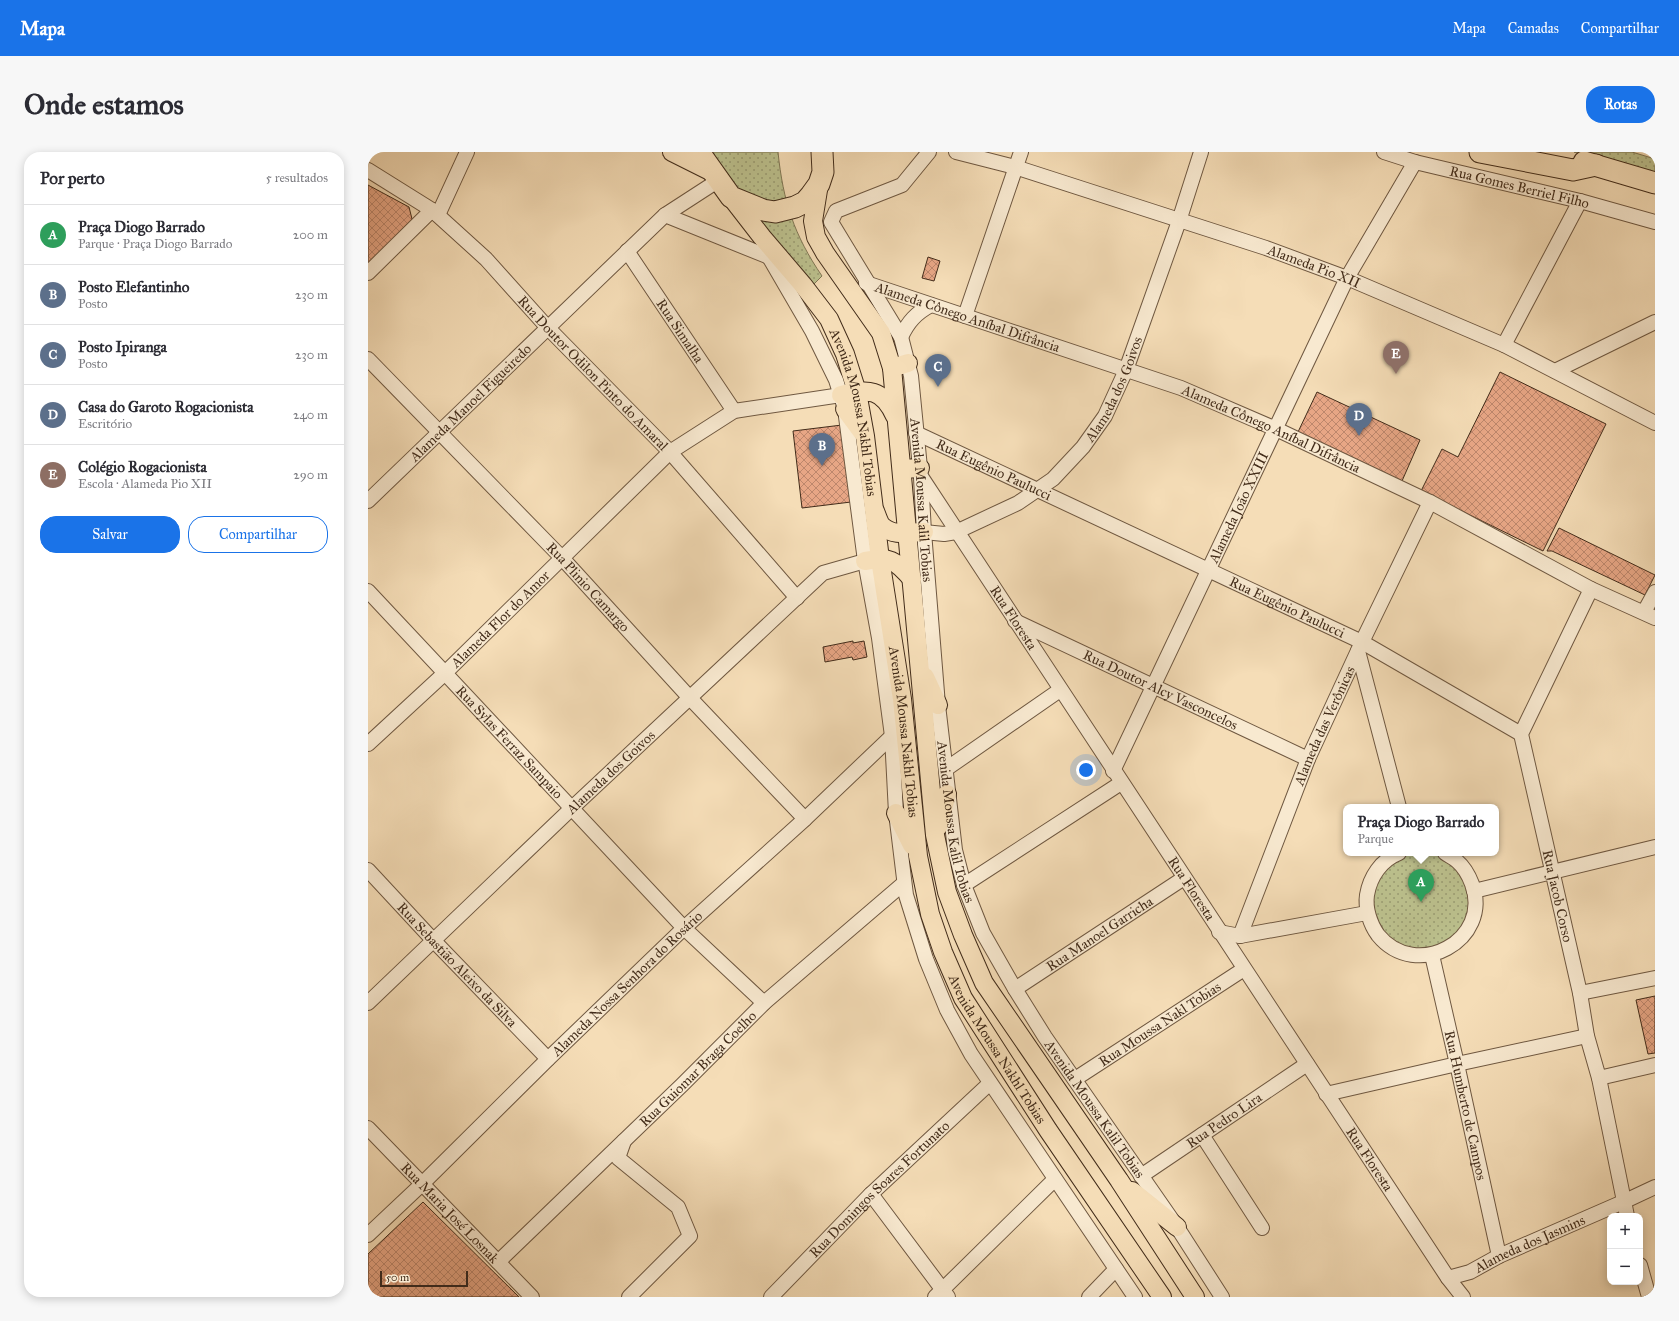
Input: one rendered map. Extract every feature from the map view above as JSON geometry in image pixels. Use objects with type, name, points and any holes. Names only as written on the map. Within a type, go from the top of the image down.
[{"type":"highway","name":"Avenida Moussa Nakhl Tobias","points":[[699,152],[731,197]]},
{"type":"highway","name":"Avenida Moussa Nakhl Tobias","points":[[819,184],[822,172],[822,152]]},
{"type":"highway","points":[[1480,152],[1573,170],[1596,165]]},
{"type":"highway","points":[[1548,152],[1655,183]]},
{"type":"highway","points":[[731,197],[763,210],[775,212],[795,207],[805,202],[819,184]]},
{"type":"main road","points":[[672,152],[716,177]]},
{"type":"main road","name":"Avenida Moussa Nakhl Tobias","points":[[819,184],[813,221],[816,237],[825,253],[881,333],[900,365],[898,424],[902,469],[916,533],[912,579],[935,835],[947,892],[963,935],[984,982],[1073,1115],[1119,1180],[1195,1297]]},
{"type":"main road","name":"Avenida Moussa Nakhl Tobias","points":[[731,197],[829,319],[845,354],[848,399],[865,436],[872,505],[872,560],[888,614],[902,699],[918,856],[930,914],[943,952],[963,998],[1048,1130],[1162,1297]]},
{"type":"main road","points":[[848,399],[880,394],[889,403],[898,424]]},
{"type":"main road","points":[[902,469],[920,473]]},
{"type":"main road","points":[[872,505],[882,526],[900,534],[916,533]]},
{"type":"main road","points":[[872,560],[894,561],[912,579]]},
{"type":"main road","points":[[879,638],[888,614]]},
{"type":"main road","points":[[920,666],[938,705]]},
{"type":"main road","points":[[935,835],[947,794]]},
{"type":"main road","points":[[896,813],[918,856]]},
{"type":"main road","points":[[1026,1095],[1038,1096],[1045,1094],[1050,1088],[1052,1082]]},
{"type":"main road","points":[[1048,1130],[1050,1121],[1053,1116],[1058,1113],[1065,1112],[1073,1115]]},
{"type":"main road","points":[[1119,1180],[1177,1227]]},
{"type":"street","points":[[368,274],[435,213],[467,152]]},
{"type":"street","name":"Avenida Moussa Kalil Tobias","points":[[929,152],[902,184],[836,211],[831,222],[901,337],[900,365],[911,376],[920,473],[916,533],[955,850],[964,885],[983,933],[1015,989],[1046,1037],[1177,1227],[1222,1297]]},
{"type":"street","name":"Alameda Pio XII","points":[[956,152],[1015,167],[1266,248],[1347,278],[1504,346],[1655,423]]},
{"type":"street","points":[[965,316],[1021,152]]},
{"type":"street","name":"Alameda dos Goivos","points":[[916,533],[944,534],[956,532],[1018,504],[1053,479],[1083,447],[1092,435],[1105,416],[1126,370],[1179,221],[1200,152]]},
{"type":"street","name":"Rua Gomes Berriel Filho","points":[[1384,152],[1415,162],[1580,201],[1655,222]]},
{"type":"street","name":"Alameda João XXIII","points":[[1113,771],[1347,278],[1415,162]]},
{"type":"street","name":"Rua Doutor Odilon Pinto do Amaral","points":[[368,170],[435,213],[486,259],[548,328],[670,452],[797,598]]},
{"type":"street","name":"Alameda Manoel Figueiredo","points":[[368,501],[664,215],[716,177]]},
{"type":"street","points":[[1504,346],[1580,201]]},
{"type":"street","points":[[664,215],[769,257]]},
{"type":"street","points":[[762,237],[769,257],[812,331],[836,380],[848,399],[872,560],[879,638],[892,736],[896,813],[904,883],[906,895],[926,959],[947,1010],[971,1054],[1135,1297]]},
{"type":"street","name":"Rua Simalha","points":[[627,251],[734,411]]},
{"type":"street","name":"Alameda Cônego Aníbal Difrância","points":[[841,274],[1181,388],[1276,429],[1430,502],[1591,589],[1650,615]]},
{"type":"street","points":[[901,337],[918,312],[931,305]]},
{"type":"street","points":[[1555,371],[1655,322]]},
{"type":"street","name":"Rua Plinio Camargo","points":[[368,359],[563,559],[689,697],[805,818]]},
{"type":"street","name":"Alameda Flor do Amor","points":[[368,744],[445,673],[563,559],[670,452],[734,411],[848,399]]},
{"type":"street","name":"Rua Eugênio Paulucci","points":[[916,432],[1209,570],[1360,646],[1521,734]]},
{"type":"street","name":"Rua Floresta","points":[[920,473],[956,532],[1014,621],[1448,1278],[1463,1297]]},
{"type":"street","name":"Alameda das Verônicas","points":[[1240,936],[1308,759],[1360,646],[1430,502]]},
{"type":"street","name":"Alameda dos Goivos","points":[[368,1003],[689,697],[823,573],[872,560]]},
{"type":"street","points":[[1521,734],[1591,589]]},
{"type":"street","name":"Rua Sylas Ferraz Sampaio","points":[[368,591],[684,928],[764,1003]]},
{"type":"street","points":[[1650,615],[1655,592]]},
{"type":"street","name":"Rua Doutor Alcy Vasconcelos","points":[[1014,621],[1308,759]]},
{"type":"street","points":[[1360,646],[1398,804]]},
{"type":"street","points":[[946,769],[1060,690]]},
{"type":"street","name":"Rua Jacob Corso","points":[[1521,734],[1551,872],[1580,993],[1588,1036],[1599,1078],[1625,1209]]},
{"type":"street","name":"Alameda Nossa Senhora do Rosário","points":[[368,1235],[684,928],[805,818],[892,736]]},
{"type":"street","points":[[964,885],[1121,783]]},
{"type":"street","points":[[1474,891],[1655,847]]},
{"type":"street","points":[[1394,856],[1380,865],[1371,880],[1367,896],[1368,913],[1374,929],[1384,942],[1399,951],[1415,956],[1432,955],[1448,949],[1461,938],[1470,924],[1475,908],[1474,891],[1468,875],[1458,862],[1449,856]]},
{"type":"street","name":"Rua Sebastião Aleixo da Silva","points":[[368,870],[433,940],[548,1059]]},
{"type":"street","name":"Rua Manoel Garricha","points":[[1015,989],[1184,878]]},
{"type":"street","name":"Rua Guiomar Braga Coelho","points":[[498,1262],[682,1085],[764,1003],[904,883]]},
{"type":"street","points":[[1219,932],[1240,936],[1368,913]]},
{"type":"street","name":"Rua Humberto de Campos","points":[[1432,955],[1499,1256]]},
{"type":"street","name":"Rua Moussa Nakl Tobias","points":[[1075,1079],[1244,969]]},
{"type":"street","points":[[1580,993],[1655,978]]},
{"type":"street","points":[[1326,1094],[1588,1036]]},
{"type":"street","name":"Rua Pedro Lira","points":[[1141,1176],[1307,1064]]},
{"type":"street","points":[[1599,1078],[1655,1065]]},
{"type":"street","name":"Rua Domingos Soares Fortunato","points":[[771,1297],[872,1194],[990,1083]]},
{"type":"street","name":"Rua Maria José Losnak","points":[[368,1128],[532,1297]]},
{"type":"street","points":[[1202,1135],[1262,1228]]},
{"type":"street","points":[[625,1139],[618,1158],[678,1207],[690,1236],[629,1297]]},
{"type":"street","points":[[872,1194],[942,1294],[1055,1179]]},
{"type":"street","name":"Alameda dos Jasmins","points":[[1448,1278],[1470,1272],[1499,1256],[1625,1209],[1655,1187]]},
{"type":"street","points":[[1089,1297],[1116,1269]]},
{"type":"street","points":[[1643,1276],[1649,1297]]},
{"type":"green space","points":[[711,152],[778,152],[783,186],[791,217],[804,246],[822,276],[813,285],[774,243]]},
{"type":"green space","points":[[1574,152],[1632,152],[1655,159],[1655,175]]},
{"type":"green space","points":[[1401,856],[1442,856],[1466,877],[1472,912],[1448,946],[1406,952],[1377,929],[1370,889],[1379,870]]},
{"type":"building","points":[[368,185],[409,207],[412,219],[410,224],[368,266]]},
{"type":"building","points":[[928,257],[940,261],[934,281],[922,278]]},
{"type":"building","points":[[1500,372],[1606,424],[1543,551],[1421,491],[1442,449],[1458,457]]},
{"type":"building","points":[[1317,392],[1420,440],[1402,481],[1298,432]]},
{"type":"building","points":[[842,425],[851,502],[802,508],[793,431]]},
{"type":"building","points":[[1559,528],[1655,575],[1645,595],[1552,551],[1547,551]]},
{"type":"building","points":[[853,641],[853,643],[864,641],[867,657],[853,660],[852,657],[825,662],[823,647]]},
{"type":"building","points":[[1655,996],[1655,1053],[1648,1054],[1636,1000]]},
{"type":"building","points":[[423,1202],[519,1297],[368,1297],[368,1254]]},
{"type":"place","name":"Colégio Rogacionista","points":[[1396,374]]},
{"type":"place","name":"Posto Ipiranga","points":[[938,387]]},
{"type":"place","name":"Casa do Garoto Rogacionista","points":[[1359,436]]},
{"type":"place","name":"Posto Elefantinho","points":[[822,466]]},
{"type":"place","name":"Praça Diogo Barrado","points":[[1421,902]]}]
